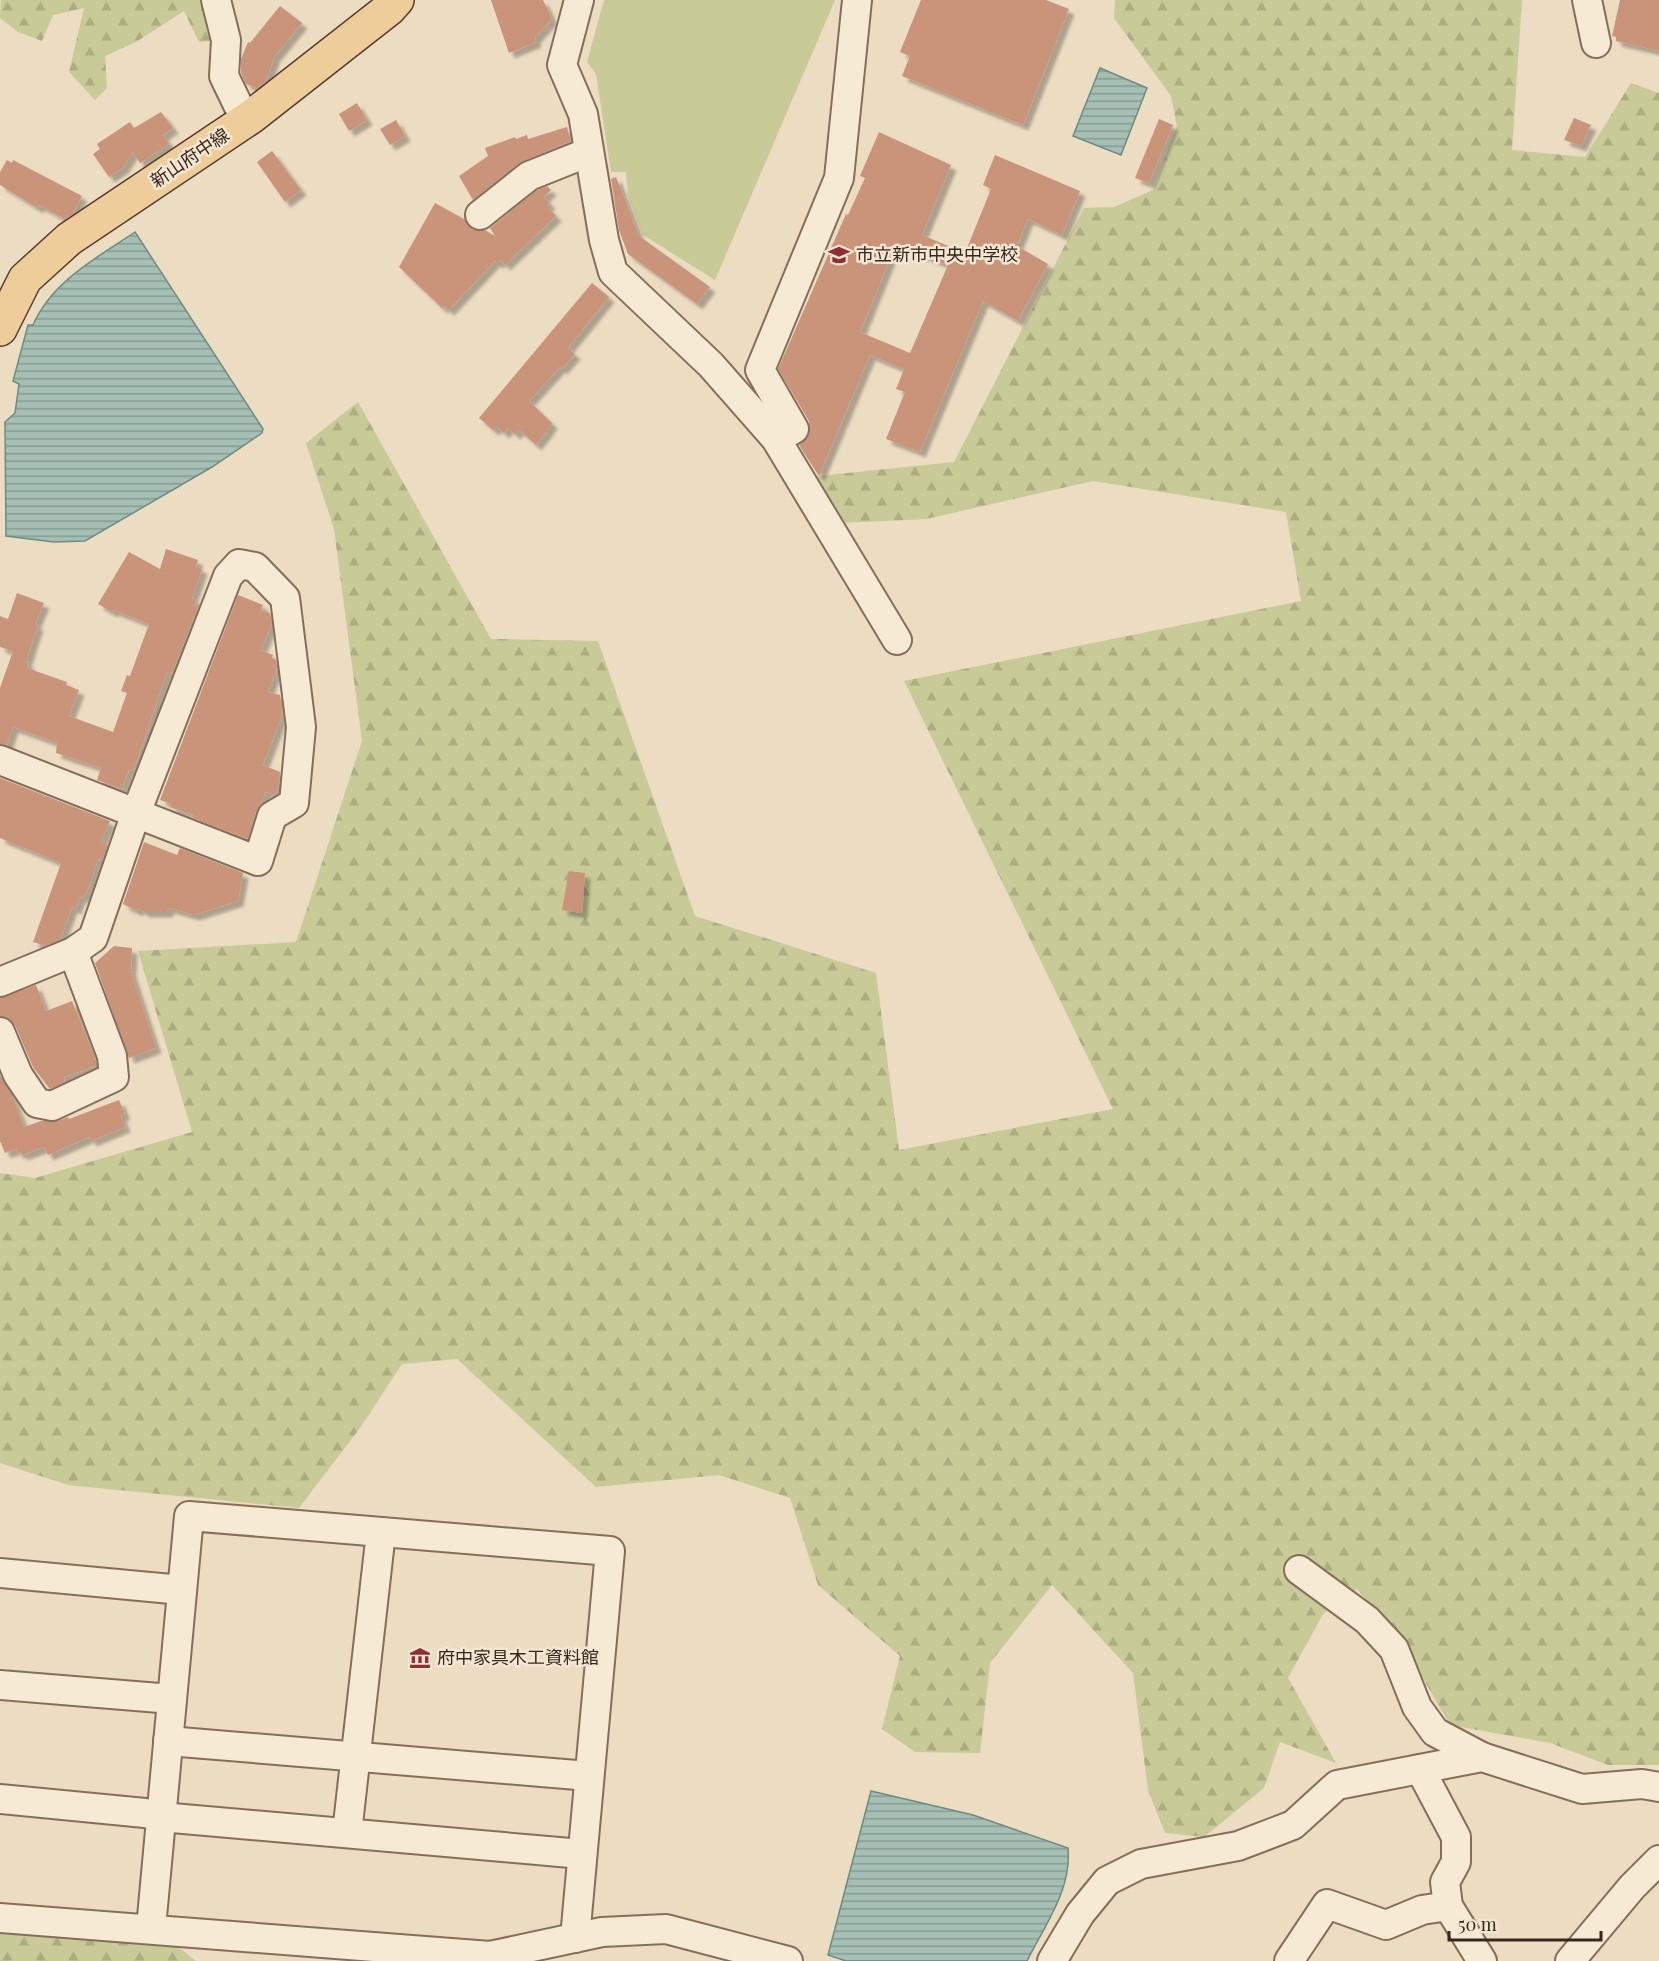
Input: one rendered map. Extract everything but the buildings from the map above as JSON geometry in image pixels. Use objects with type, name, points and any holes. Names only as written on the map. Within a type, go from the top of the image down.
[{"type":"main road","name":"新山府中線","points":[[0,329],[25,279],[69,239],[251,117],[390,8],[397,0]]},
{"type":"street","points":[[216,0],[226,40],[224,76],[238,105],[251,117]]},
{"type":"street","points":[[579,0],[562,65],[583,114],[604,240],[613,272],[711,365],[777,439],[897,640]]},
{"type":"street","points":[[777,439],[794,429],[760,370],[839,178],[857,0]]},
{"type":"street","points":[[1587,0],[1596,43]]},
{"type":"street","points":[[480,215],[529,176],[589,152]]},
{"type":"street","points":[[0,760],[136,813],[258,861],[272,816],[294,803],[301,727],[285,598],[255,567],[239,564],[228,576],[136,813],[93,938],[74,952],[0,982]]},
{"type":"street","points":[[0,1032],[18,1075],[37,1103],[52,1107],[114,1077],[112,1056],[74,952]]},
{"type":"street","points":[[151,1928],[189,1516],[610,1551],[574,1938]]},
{"type":"street","points":[[346,1833],[381,1532]]},
{"type":"street","points":[[1299,1570],[1366,1620],[1394,1649],[1417,1707],[1435,1732],[1482,1757],[1582,1789],[1641,1785],[1659,1787]]},
{"type":"street","points":[[0,1573],[182,1590]]},
{"type":"street","points":[[0,1685],[172,1699]]},
{"type":"street","points":[[168,1741],[589,1776]]},
{"type":"street","points":[[1052,1961],[1080,1914],[1107,1881],[1141,1864],[1238,1846],[1293,1825],[1336,1785],[1482,1757]]},
{"type":"street","points":[[1420,1769],[1456,1837],[1456,1862],[1445,1882],[1448,1906],[1482,1961]]},
{"type":"street","points":[[0,1799],[145,1813],[161,1817],[582,1854]]},
{"type":"street","points":[[1570,1961],[1632,1887],[1659,1860]]},
{"type":"street","points":[[1289,1961],[1327,1904],[1386,1925],[1422,1910],[1448,1906]]},
{"type":"street","points":[[0,1918],[490,1956],[602,1932],[666,1929],[788,1961]]},
{"type":"green space","points":[[1,0],[213,0],[224,40],[199,42],[184,11],[136,42],[105,56],[107,88],[95,100],[69,72],[84,8],[53,15],[42,41],[18,32],[0,18]]},
{"type":"green space","points":[[604,0],[835,0],[715,280],[643,235],[628,196],[626,172],[611,172],[596,74],[587,62]]},
{"type":"green space","points":[[1115,0],[1522,0],[1512,150],[1585,157],[1631,83],[1659,93],[1659,1765],[1608,1765],[1550,1743],[1450,1725],[1401,1640],[1357,1589],[1323,1614],[1288,1678],[1336,1763],[1280,1742],[1264,1788],[1204,1837],[1165,1833],[1148,1790],[1133,1673],[1052,1585],[990,1663],[980,1753],[915,1752],[882,1729],[900,1656],[818,1585],[790,1498],[719,1475],[596,1487],[457,1359],[402,1364],[360,1428],[299,1508],[68,1485],[0,1463],[0,1173],[35,1178],[192,1132],[138,951],[296,942],[362,741],[334,529],[306,443],[358,402],[491,639],[598,641],[695,916],[876,973],[899,1150],[1113,1109],[904,681],[1301,601],[1286,512],[1093,481],[926,519],[841,523],[809,477],[954,462],[1084,208],[1114,207],[1153,190],[1177,126],[1171,96],[1114,18]]},
{"type":"green space","points":[[0,1932],[121,1936],[177,1946],[196,1961],[0,1961]]},
{"type":"shaded area","points":[[1100,68],[1147,88],[1121,155],[1073,136]]},
{"type":"shaded area","points":[[135,232],[263,429],[262,433],[212,467],[85,541],[54,542],[6,536],[5,422],[15,413],[19,384],[13,381],[28,325],[33,325],[41,309],[52,295],[77,271]]},
{"type":"shaded area","points":[[871,1791],[973,1815],[1068,1848],[1066,1878],[1062,1892],[1027,1961],[846,1961],[828,1955]]},
{"type":"place","name":"市立新市中央中学校","points":[[839,255]]},
{"type":"place","name":"府中家具木工資料館","points":[[420,1658]]}]
